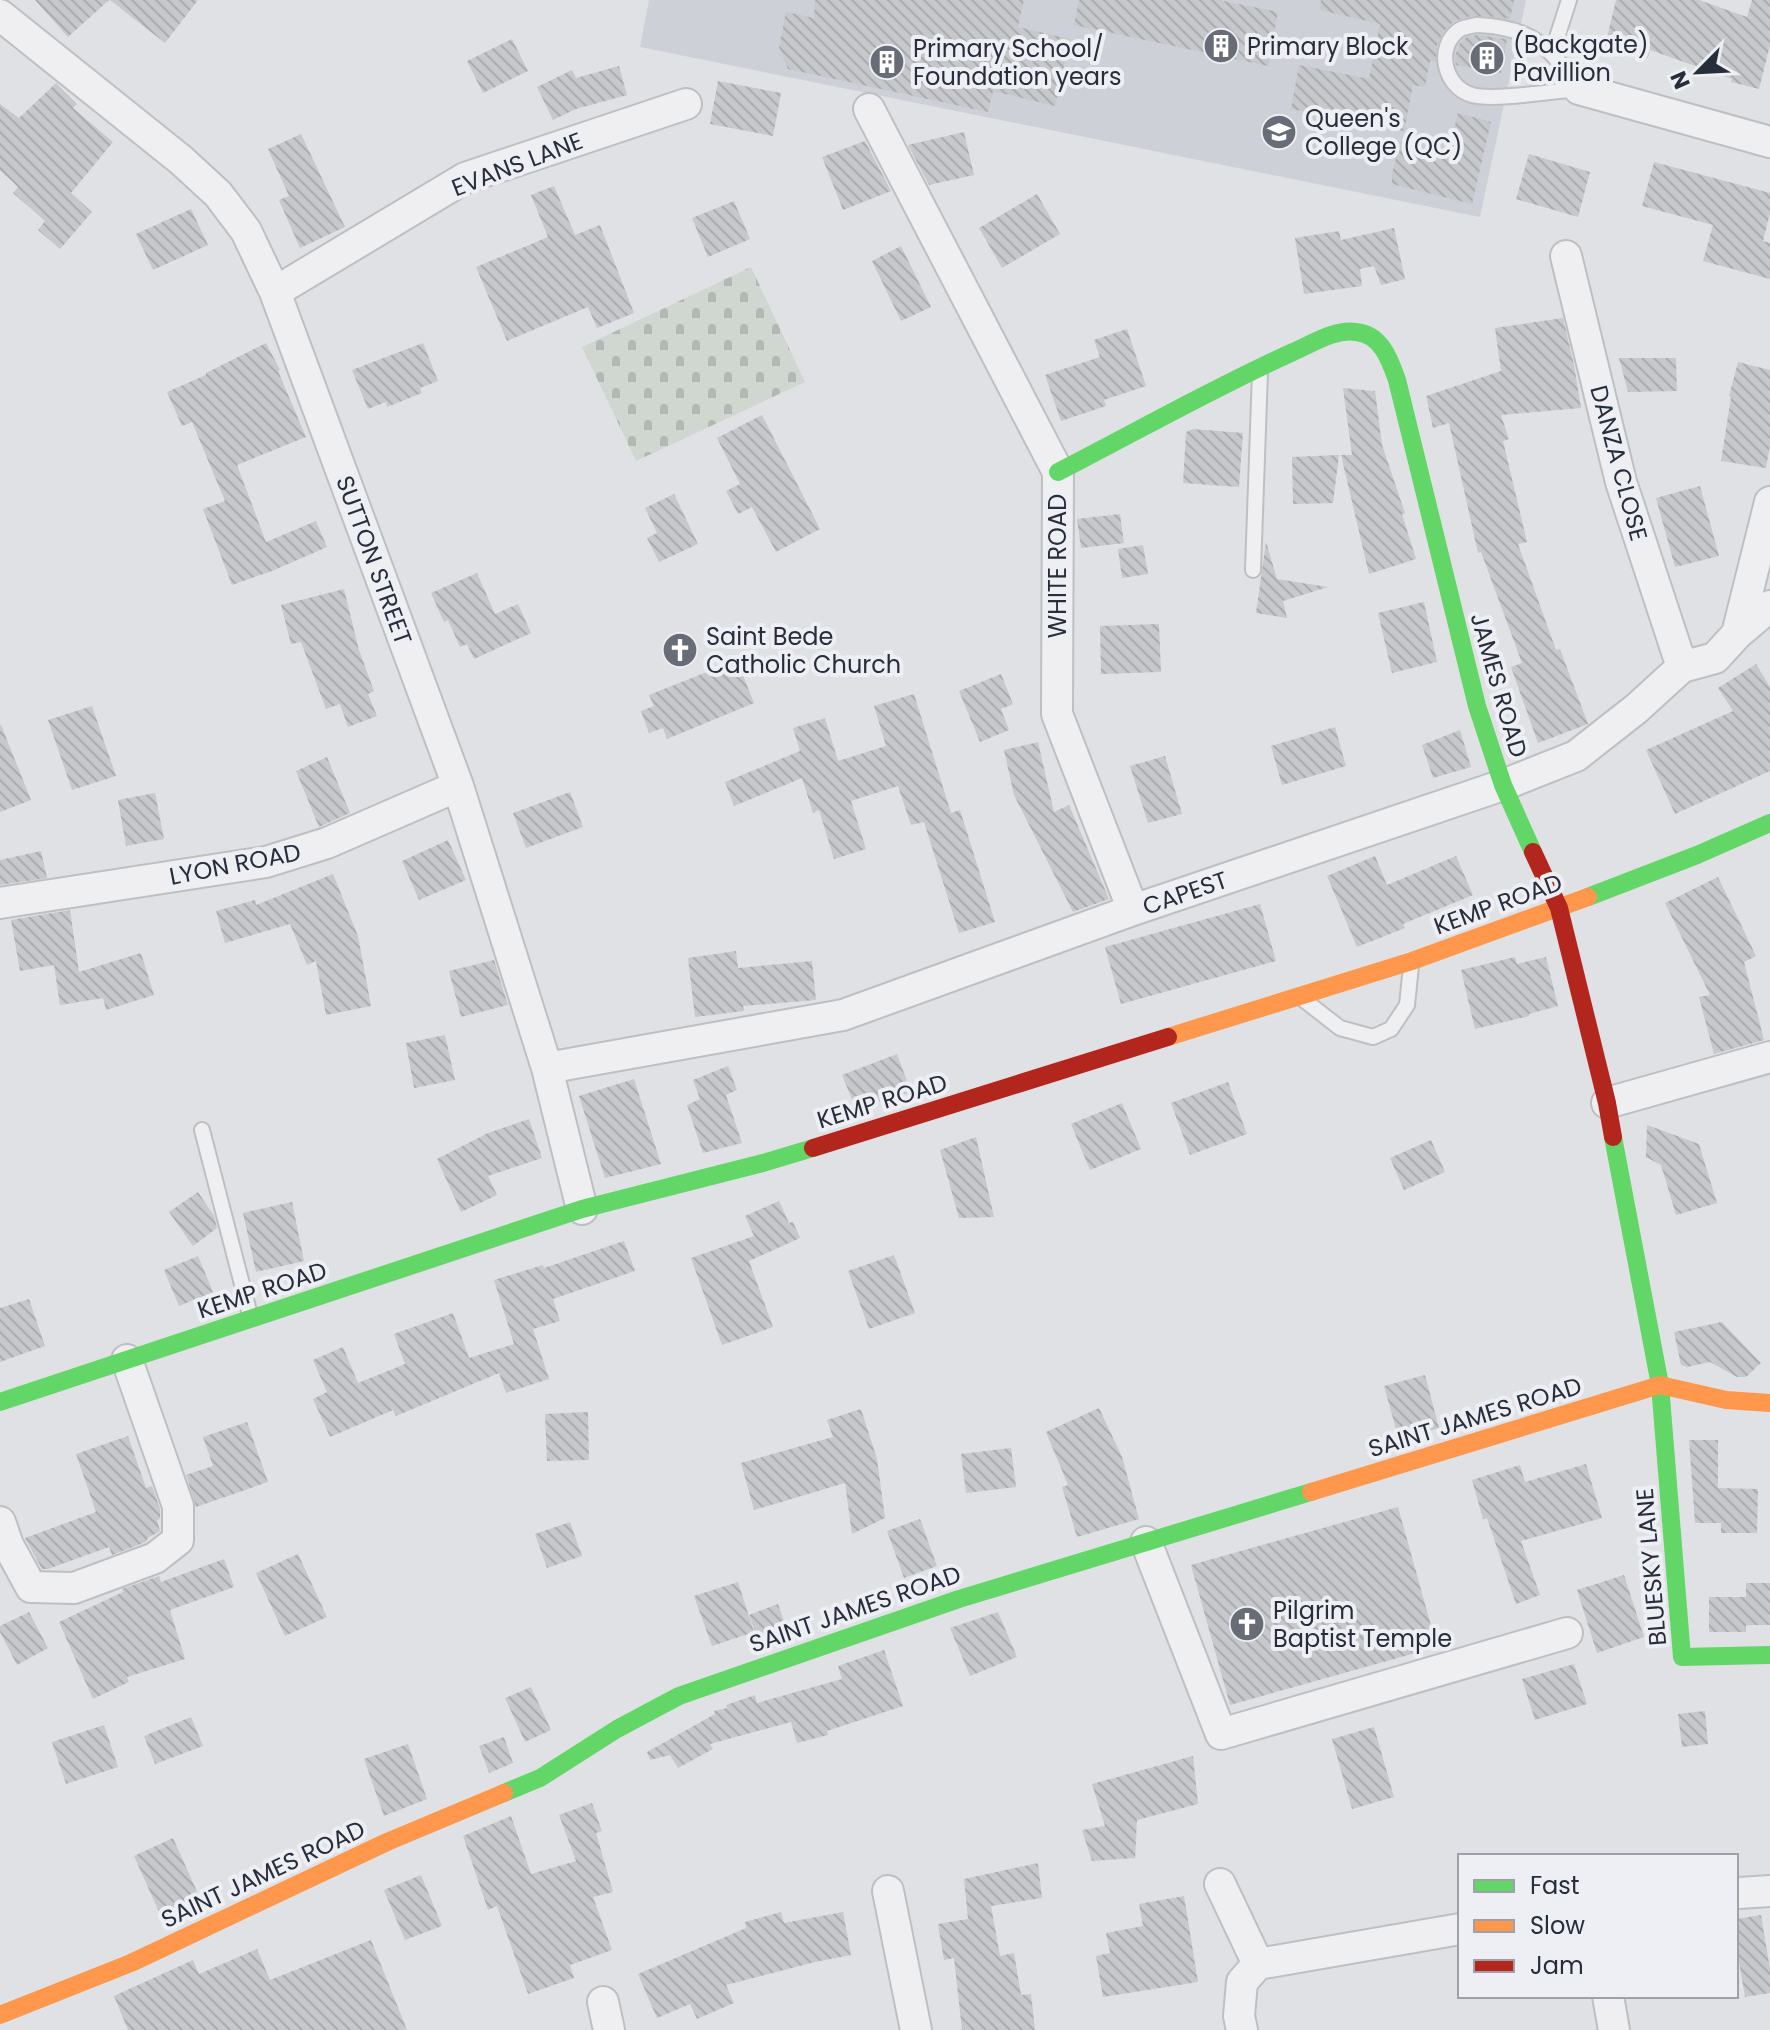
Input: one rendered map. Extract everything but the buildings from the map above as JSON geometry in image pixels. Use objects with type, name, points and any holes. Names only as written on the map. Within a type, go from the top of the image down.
[{"type":"street","name":"SUTTON STREET","points":[[0,15],[218,194],[246,231],[275,292],[458,786],[547,1068],[582,1209]]},
{"type":"street","points":[[1579,89],[1770,142]]},
{"type":"street","name":"EVANS LANE","points":[[275,292],[465,178],[686,104]]},
{"type":"street","name":"WHITE ROAD","points":[[869,109],[1058,472],[1057,714],[1133,910]]},
{"type":"street","name":"DANZA CLOSE","points":[[1566,256],[1621,482],[1682,667]]},
{"type":"street","name":"JAMES ROAD","points":[[1058,472],[1260,367],[1341,332],[1363,332],[1372,336],[1386,351],[1397,380],[1477,706],[1503,785],[1559,908],[1607,1103],[1660,1385]]},
{"type":"street","points":[[1737,634],[1770,502]]},
{"type":"street","name":"CAPEST","points":[[547,1068],[843,1015],[1133,910],[1503,785],[1576,756],[1636,709],[1682,667],[1715,658],[1770,606]]},
{"type":"street","name":"LYON ROAD","points":[[0,903],[266,862],[327,843],[458,786]]},
{"type":"street","name":"KEMP ROAD","points":[[0,1402],[582,1209],[763,1163],[1412,961],[1697,855],[1770,823]]},
{"type":"street","points":[[1607,1103],[1770,1057]]},
{"type":"street","points":[[0,1522],[8,1545],[31,1587],[74,1588],[155,1558],[178,1540],[178,1506],[127,1360]]},
{"type":"street","name":"SAINT JAMES ROAD","points":[[0,2015],[131,1963],[387,1842],[540,1778],[617,1729],[679,1696],[959,1599],[1660,1385],[1726,1400],[1770,1403]]},
{"type":"street","name":"BLUESKY LANE","points":[[1660,1385],[1682,1657],[1770,1655]]},
{"type":"street","points":[[1146,1542],[1221,1734],[1567,1633]]},
{"type":"street","points":[[1220,1884],[1258,1964]]},
{"type":"street","points":[[888,1891],[916,2030]]},
{"type":"street","points":[[1739,1893],[1770,1891]]},
{"type":"street","points":[[1242,2030],[1239,2016],[1242,1982],[1258,1964],[1458,1929]]},
{"type":"street","points":[[1608,1998],[1614,2030]]},
{"type":"lane","points":[[1552,53],[1569,0]]},
{"type":"lane","points":[[1477,25],[1491,25],[1525,34],[1552,53],[1579,89],[1474,95],[1459,89],[1450,80],[1446,53],[1457,31],[1477,25]]},
{"type":"lane","points":[[1253,570],[1260,367]]},
{"type":"lane","points":[[1298,996],[1340,1028],[1373,1037],[1391,1029],[1407,1005],[1412,961]]},
{"type":"lane","points":[[202,1130],[251,1319]]},
{"type":"shaded area","name":"Queen's College (QC)","points":[[649,0],[1526,0],[1480,217],[640,47]]},
{"type":"green space","points":[[751,267],[805,382],[636,461],[582,347]]},
{"type":"traffic: fast","points":[[1058,472],[1234,380],[1323,338],[1348,332],[1372,338],[1383,349],[1397,380],[1477,706],[1503,785],[1533,852]]},
{"type":"traffic: fast","points":[[1588,897],[1770,823]]},
{"type":"traffic: fast","points":[[1613,1137],[1660,1385],[1682,1657],[1770,1655]]},
{"type":"traffic: fast","points":[[0,1402],[582,1209],[813,1148]]},
{"type":"traffic: fast","points":[[504,1793],[540,1778],[617,1729],[679,1696],[959,1599],[1311,1492]]},
{"type":"traffic: slow","points":[[1168,1037],[1412,961],[1588,897]]},
{"type":"traffic: slow","points":[[1311,1492],[1660,1385],[1726,1400],[1770,1403]]},
{"type":"traffic: slow","points":[[0,2015],[131,1963],[387,1842],[504,1793]]},
{"type":"traffic: jam","points":[[1533,852],[1559,908],[1613,1137]]},
{"type":"traffic: jam","points":[[813,1148],[1168,1037]]},
{"type":"place","name":"Primary Block","points":[[1221,46]]},
{"type":"place","name":"(Backgate) Pavillion","points":[[1487,58]]},
{"type":"place","name":"Primary School/ Foundation years","points":[[887,62]]},
{"type":"place","name":"Queen's College (QC)","points":[[1279,132]]},
{"type":"place","name":"Saint Bede Catholic Church","points":[[680,650]]},
{"type":"place","name":"Pilgrim Baptist Temple","points":[[1247,1624]]}]
